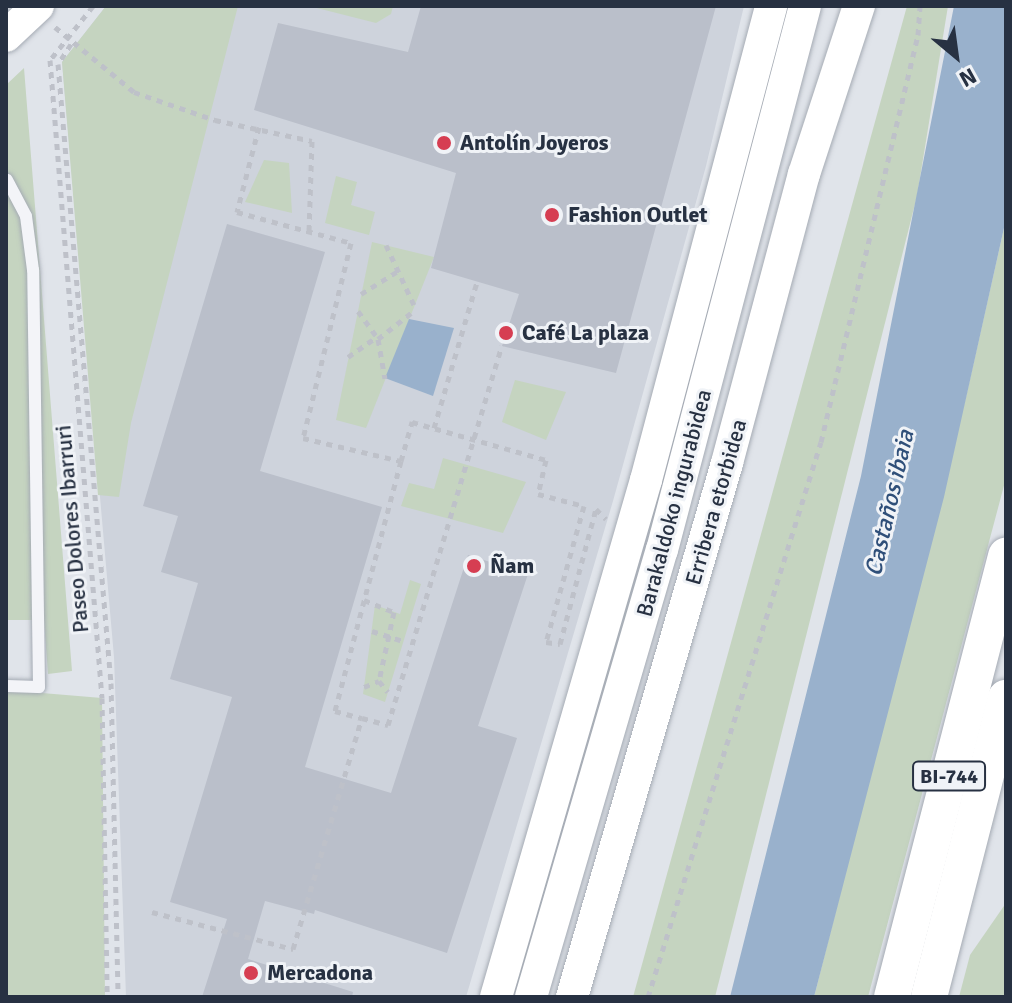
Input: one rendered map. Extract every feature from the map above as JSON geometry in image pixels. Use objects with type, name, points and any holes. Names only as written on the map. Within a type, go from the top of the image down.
[{"type":"main road","name":"BI-744","points":[[892,997],[1006,555]]},
{"type":"main road","name":"BI-744","points":[[929,997],[1006,698]]},
{"type":"street","points":[[496,997],[629,543],[771,6]]},
{"type":"street","name":"Barakaldoko ingurabidea","points":[[531,997],[662,550],[805,6]]},
{"type":"street","points":[[804,174],[839,6]]},
{"type":"street","name":"Erribera etorbidea","points":[[572,997],[727,463],[804,174],[859,6]]},
{"type":"street","points":[[6,36],[38,7]]},
{"type":"lane","points":[[6,686],[39,687],[32,446],[34,292],[26,216],[7,180]]},
{"type":"path","points":[[93,6],[68,42],[58,64],[111,683],[118,997]]},
{"type":"path","points":[[648,997],[821,442],[918,35],[920,6]]},
{"type":"path","points":[[38,7],[68,42],[134,92],[215,120],[259,127],[312,141],[309,231]]},
{"type":"path","name":"Paseo Dolores Ibarruri","points":[[68,42],[50,60],[102,698],[107,997]]},
{"type":"path","points":[[259,127],[237,212],[351,243],[303,438],[401,461]]},
{"type":"path","points":[[386,245],[414,305]]},
{"type":"path","points":[[361,294],[398,271]]},
{"type":"path","points":[[434,428],[477,282]]},
{"type":"path","points":[[358,311],[376,339],[385,378]]},
{"type":"path","points":[[348,357],[411,313]]},
{"type":"path","points":[[502,346],[474,439],[388,725],[335,711],[412,422],[474,439],[546,460],[538,494],[584,506],[546,642],[560,644],[596,509],[629,543]]},
{"type":"path","points":[[364,600],[394,612],[379,681]]},
{"type":"path","points":[[372,631],[403,641]]},
{"type":"path","points":[[364,687],[379,681]]},
{"type":"path","points":[[379,681],[388,692]]},
{"type":"path","points":[[152,912],[293,949],[362,718]]},
{"type":"shaded area","points":[[106,6],[744,6],[706,166],[613,501],[466,997],[126,997],[114,657],[62,62]]},
{"type":"green space","points":[[106,6],[238,6],[131,423],[119,497],[98,495],[62,62]]},
{"type":"green space","points":[[309,6],[393,6],[391,14],[376,23]]},
{"type":"green space","points":[[907,6],[948,6],[917,196],[715,997],[633,997]]},
{"type":"green space","points":[[24,68],[72,671],[48,674],[44,620],[6,620],[6,85]]},
{"type":"green space","points":[[264,160],[289,163],[292,213],[245,202]]},
{"type":"green space","points":[[336,176],[357,182],[351,205],[375,212],[369,235],[325,223]]},
{"type":"green space","points":[[1006,219],[1006,478],[868,997],[814,997],[966,397]]},
{"type":"green space","points":[[372,242],[434,257],[366,428],[336,420]]},
{"type":"green space","points":[[515,380],[566,392],[546,440],[502,422]]},
{"type":"green space","points":[[443,458],[526,482],[503,533],[401,506],[409,483],[434,489]]},
{"type":"green space","points":[[410,580],[421,584],[385,702],[363,694],[375,605],[400,614]]},
{"type":"green space","points":[[6,690],[102,698],[105,997],[6,997]]},
{"type":"green space","points":[[1006,903],[1006,997],[959,997],[970,955]]},
{"type":"water","name":"Castaños ibaia","points":[[954,6],[1006,6],[1006,219],[944,497],[814,997],[730,997],[861,476]]},
{"type":"water","points":[[409,319],[454,328],[433,396],[385,378]]},
{"type":"building","name":"Fashion Outlet","points":[[421,6],[716,6],[616,373],[502,346],[519,294],[431,268],[456,173],[254,110],[278,23],[408,52]]},
{"type":"building","points":[[227,224],[325,252],[260,471],[382,507],[305,767],[391,793],[468,555],[528,574],[478,726],[517,738],[447,953],[315,910],[314,914],[265,901],[248,959],[353,992],[352,997],[202,997],[227,919],[170,902],[232,697],[170,679],[198,583],[161,572],[178,516],[143,506]]},
{"type":"place","name":"Antolín Joyeros","points":[[444,143]]},
{"type":"place","name":"Fashion Outlet","points":[[552,215]]},
{"type":"place","name":"Café La plaza","points":[[506,333]]},
{"type":"place","name":"Ñam","points":[[474,566]]},
{"type":"place","name":"Mercadona","points":[[251,973]]}]
